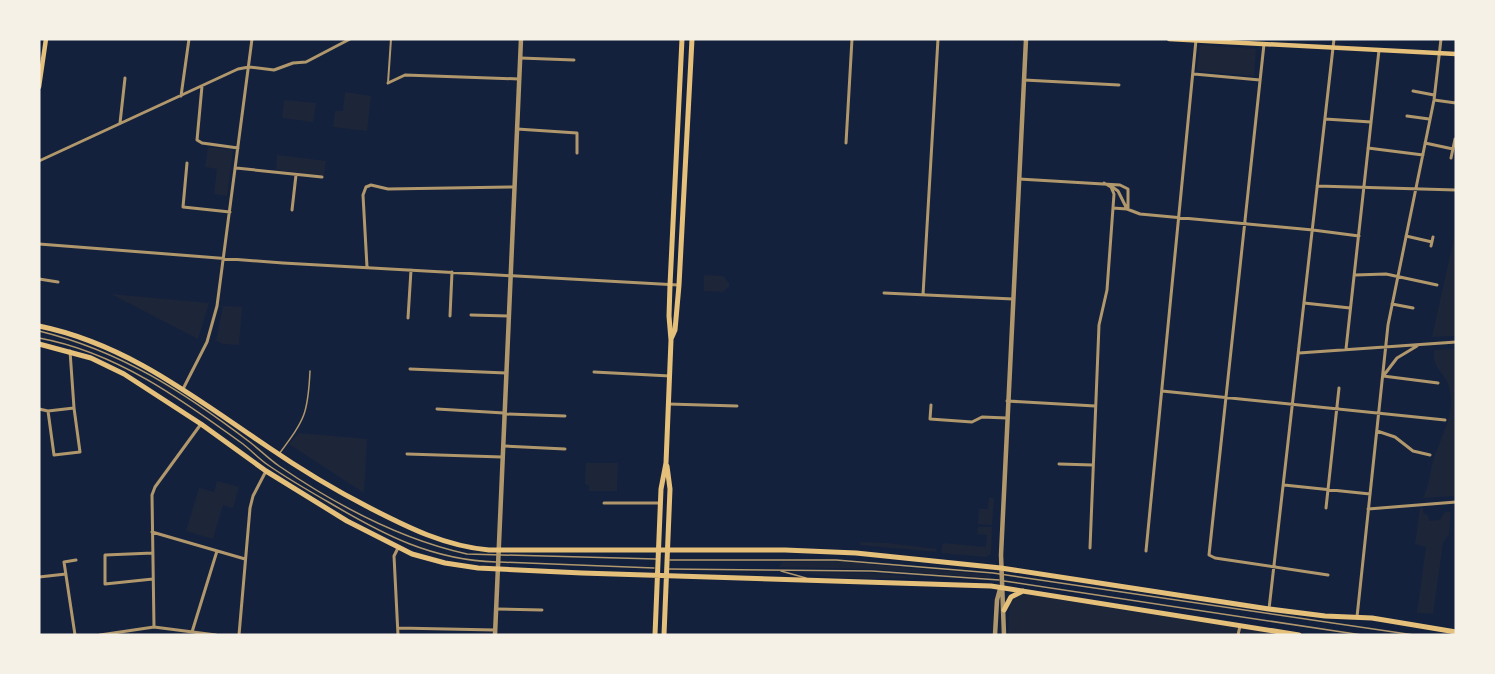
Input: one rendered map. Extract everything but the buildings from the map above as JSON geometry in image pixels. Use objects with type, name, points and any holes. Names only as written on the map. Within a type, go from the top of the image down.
[{"type":"main road","points":[[39,87],[46,39]]},
{"type":"main road","points":[[655,635],[660,503],[666,463],[670,376],[670,285],[682,39]]},
{"type":"main road","points":[[671,340],[675,330],[679,285],[692,39]]},
{"type":"main road","points":[[1169,39],[1246,41],[1264,44],[1456,54]]},
{"type":"main road","points":[[39,326],[75,335],[116,351],[151,369],[279,454],[355,500],[418,533],[497,556],[658,550],[826,551],[1001,571],[1325,616],[1357,616],[1456,632]]},
{"type":"main road","points":[[39,344],[91,358],[124,374],[201,424],[266,471],[347,521],[398,548],[455,566],[657,576],[1001,584],[1024,590],[1299,635]]},
{"type":"main road","points":[[664,635],[670,489],[666,463]]},
{"type":"main road","points":[[1004,610],[1007,601],[1012,596],[1024,590]]},
{"type":"street","points":[[182,96],[189,39]]},
{"type":"street","points":[[183,389],[201,356],[217,306],[252,39]]},
{"type":"street","points":[[39,161],[238,69],[249,67],[274,70],[293,63],[306,62],[350,39]]},
{"type":"street","points":[[391,39],[388,83],[405,75],[519,80]]},
{"type":"street","points":[[398,628],[495,632],[521,39]]},
{"type":"street","points":[[846,143],[852,39]]},
{"type":"street","points":[[923,295],[938,39]]},
{"type":"street","points":[[1004,635],[1001,571],[1006,418],[1026,39]]},
{"type":"street","points":[[1269,609],[1334,39]]},
{"type":"street","points":[[1357,616],[1392,304],[1434,100],[1442,39]]},
{"type":"street","points":[[1146,551],[1196,40]]},
{"type":"street","points":[[1264,44],[1209,555],[1215,558],[1328,575]]},
{"type":"street","points":[[1346,350],[1379,50]]},
{"type":"street","points":[[520,58],[574,60]]},
{"type":"street","points":[[1194,74],[1260,80]]},
{"type":"street","points":[[120,123],[125,78]]},
{"type":"street","points":[[1024,80],[1119,85]]},
{"type":"street","points":[[202,86],[197,140],[202,143],[238,148]]},
{"type":"street","points":[[1413,91],[1434,95]]},
{"type":"street","points":[[1434,100],[1456,103]]},
{"type":"street","points":[[1407,116],[1430,120]]},
{"type":"street","points":[[1325,119],[1371,122]]},
{"type":"street","points":[[517,129],[577,133],[577,153]]},
{"type":"street","points":[[1451,158],[1455,139]]},
{"type":"street","points":[[1425,143],[1453,149]]},
{"type":"street","points":[[1368,148],[1423,155]]},
{"type":"street","points":[[187,163],[183,207],[230,212]]},
{"type":"street","points":[[236,168],[322,177]]},
{"type":"street","points":[[292,210],[296,175]]},
{"type":"street","points":[[1019,179],[1120,184],[1126,187],[1128,192],[1128,209]]},
{"type":"street","points":[[1104,183],[1116,189],[1128,209]]},
{"type":"street","points":[[1090,548],[1099,325],[1107,290],[1114,194],[1111,187],[1104,183]]},
{"type":"street","points":[[367,267],[363,195],[366,187],[371,185],[387,189],[514,187]]},
{"type":"street","points":[[1317,186],[1456,190]]},
{"type":"street","points":[[1113,208],[1128,209],[1140,214],[1359,236]]},
{"type":"street","points":[[1406,236],[1432,242]]},
{"type":"street","points":[[39,244],[411,270],[679,285]]},
{"type":"street","points":[[408,318],[411,270]]},
{"type":"street","points":[[450,316],[452,272]]},
{"type":"street","points":[[1354,275],[1380,273],[1437,285]]},
{"type":"street","points":[[39,279],[58,282]]},
{"type":"street","points":[[884,293],[1013,299]]},
{"type":"street","points":[[1305,303],[1351,308]]},
{"type":"street","points":[[1392,304],[1413,308]]},
{"type":"street","points":[[471,315],[508,316]]},
{"type":"street","points":[[1299,353],[1456,342]]},
{"type":"street","points":[[1383,376],[1403,352],[1424,344]]},
{"type":"street","points":[[48,411],[54,455],[80,452],[70,351]]},
{"type":"street","points":[[410,369],[506,373]]},
{"type":"street","points":[[594,372],[670,376]]},
{"type":"street","points":[[1383,376],[1438,383]]},
{"type":"street","points":[[1326,508],[1339,388]]},
{"type":"street","points":[[1162,391],[1445,420]]},
{"type":"street","points":[[1008,401],[1095,406]]},
{"type":"street","points":[[668,404],[737,406]]},
{"type":"street","points":[[931,405],[930,419],[972,422],[982,417],[1006,418]]},
{"type":"street","points":[[39,409],[48,411],[74,408]]},
{"type":"street","points":[[437,409],[565,416]]},
{"type":"street","points":[[154,627],[152,495],[154,487],[201,424]]},
{"type":"street","points":[[1377,431],[1395,437],[1413,451],[1430,454]]},
{"type":"street","points":[[502,446],[565,449]]},
{"type":"street","points":[[406,454],[502,457]]},
{"type":"street","points":[[1059,464],[1093,465]]},
{"type":"street","points":[[239,635],[249,508],[266,471]]},
{"type":"street","points":[[1284,485],[1370,494]]},
{"type":"street","points":[[1368,509],[1456,502]]},
{"type":"street","points":[[604,503],[660,503]]},
{"type":"street","points":[[152,532],[245,560]]},
{"type":"street","points":[[398,548],[394,556],[398,635]]},
{"type":"street","points":[[192,632],[217,551]]},
{"type":"street","points":[[153,553],[105,555],[105,584],[153,579]]},
{"type":"street","points":[[75,635],[64,562],[76,560]]},
{"type":"street","points":[[39,578],[66,574]]},
{"type":"street","points":[[995,635],[997,600],[1001,584]]},
{"type":"street","points":[[496,609],[542,610]]},
{"type":"street","points":[[1238,635],[1240,624]]},
{"type":"street","points":[[100,635],[154,627],[216,635]]},
{"type":"lane","points":[[877,293],[884,293]]},
{"type":"lane","points":[[39,331],[90,346],[151,374],[250,442],[277,465],[321,493],[391,531],[467,554],[658,569]]},
{"type":"lane","points":[[39,338],[80,348],[108,359],[144,378],[214,423],[291,480],[348,514],[414,547],[452,558],[583,556],[658,559]]},
{"type":"lane","points":[[279,454],[304,418],[309,396],[310,371]]},
{"type":"lane","points":[[667,560],[836,560],[1001,571],[1414,635]]},
{"type":"lane","points":[[666,569],[872,571],[1001,584],[1362,635]]},
{"type":"lane","points":[[777,570],[821,581]]},
{"type":"shaded area","points":[[1200,45],[1256,49],[1254,76],[1198,71]]},
{"type":"shaded area","points":[[345,92],[371,96],[367,131],[333,127],[335,111],[343,111]]},
{"type":"shaded area","points":[[284,100],[316,103],[313,122],[282,118]]},
{"type":"shaded area","points":[[208,147],[233,150],[227,196],[214,194],[217,169],[205,167]]},
{"type":"shaded area","points":[[277,155],[326,161],[324,176],[276,170]]},
{"type":"shaded area","points":[[1456,229],[1456,336],[1432,337]]},
{"type":"shaded area","points":[[704,275],[723,276],[729,283],[729,287],[723,292],[704,291]]},
{"type":"shaded area","points":[[111,294],[209,303],[198,339]]},
{"type":"shaded area","points":[[223,306],[242,307],[239,345],[216,341]]},
{"type":"shaded area","points":[[1456,349],[1456,488],[1454,496],[1423,498],[1451,406],[1449,387],[1435,362],[1434,350]]},
{"type":"shaded area","points":[[299,433],[367,439],[364,493],[289,444]]},
{"type":"shaded area","points":[[586,463],[618,463],[617,491],[589,491],[589,485],[585,484]]},
{"type":"shaded area","points":[[217,481],[239,487],[233,508],[223,505],[213,539],[186,531],[199,488],[214,492]]},
{"type":"shaded area","points":[[989,498],[994,498],[992,525],[978,524],[979,509],[988,509]]},
{"type":"shaded area","points":[[1420,508],[1423,508],[1423,513],[1430,521],[1440,520],[1445,512],[1451,512],[1449,535],[1443,543],[1433,614],[1417,613],[1426,547],[1415,544]]},
{"type":"shaded area","points":[[978,527],[992,527],[991,554],[986,557],[941,553],[943,543],[986,547],[987,535],[977,534]]},
{"type":"shaded area","points":[[860,542],[937,549],[936,552],[860,545]]},
{"type":"shaded area","points":[[834,561],[990,575],[990,578],[869,569],[779,567],[782,562]]},
{"type":"shaded area","points":[[801,572],[869,573],[922,578],[846,578]]},
{"type":"shaded area","points":[[1020,593],[1290,635],[1008,635],[1010,603]]}]
